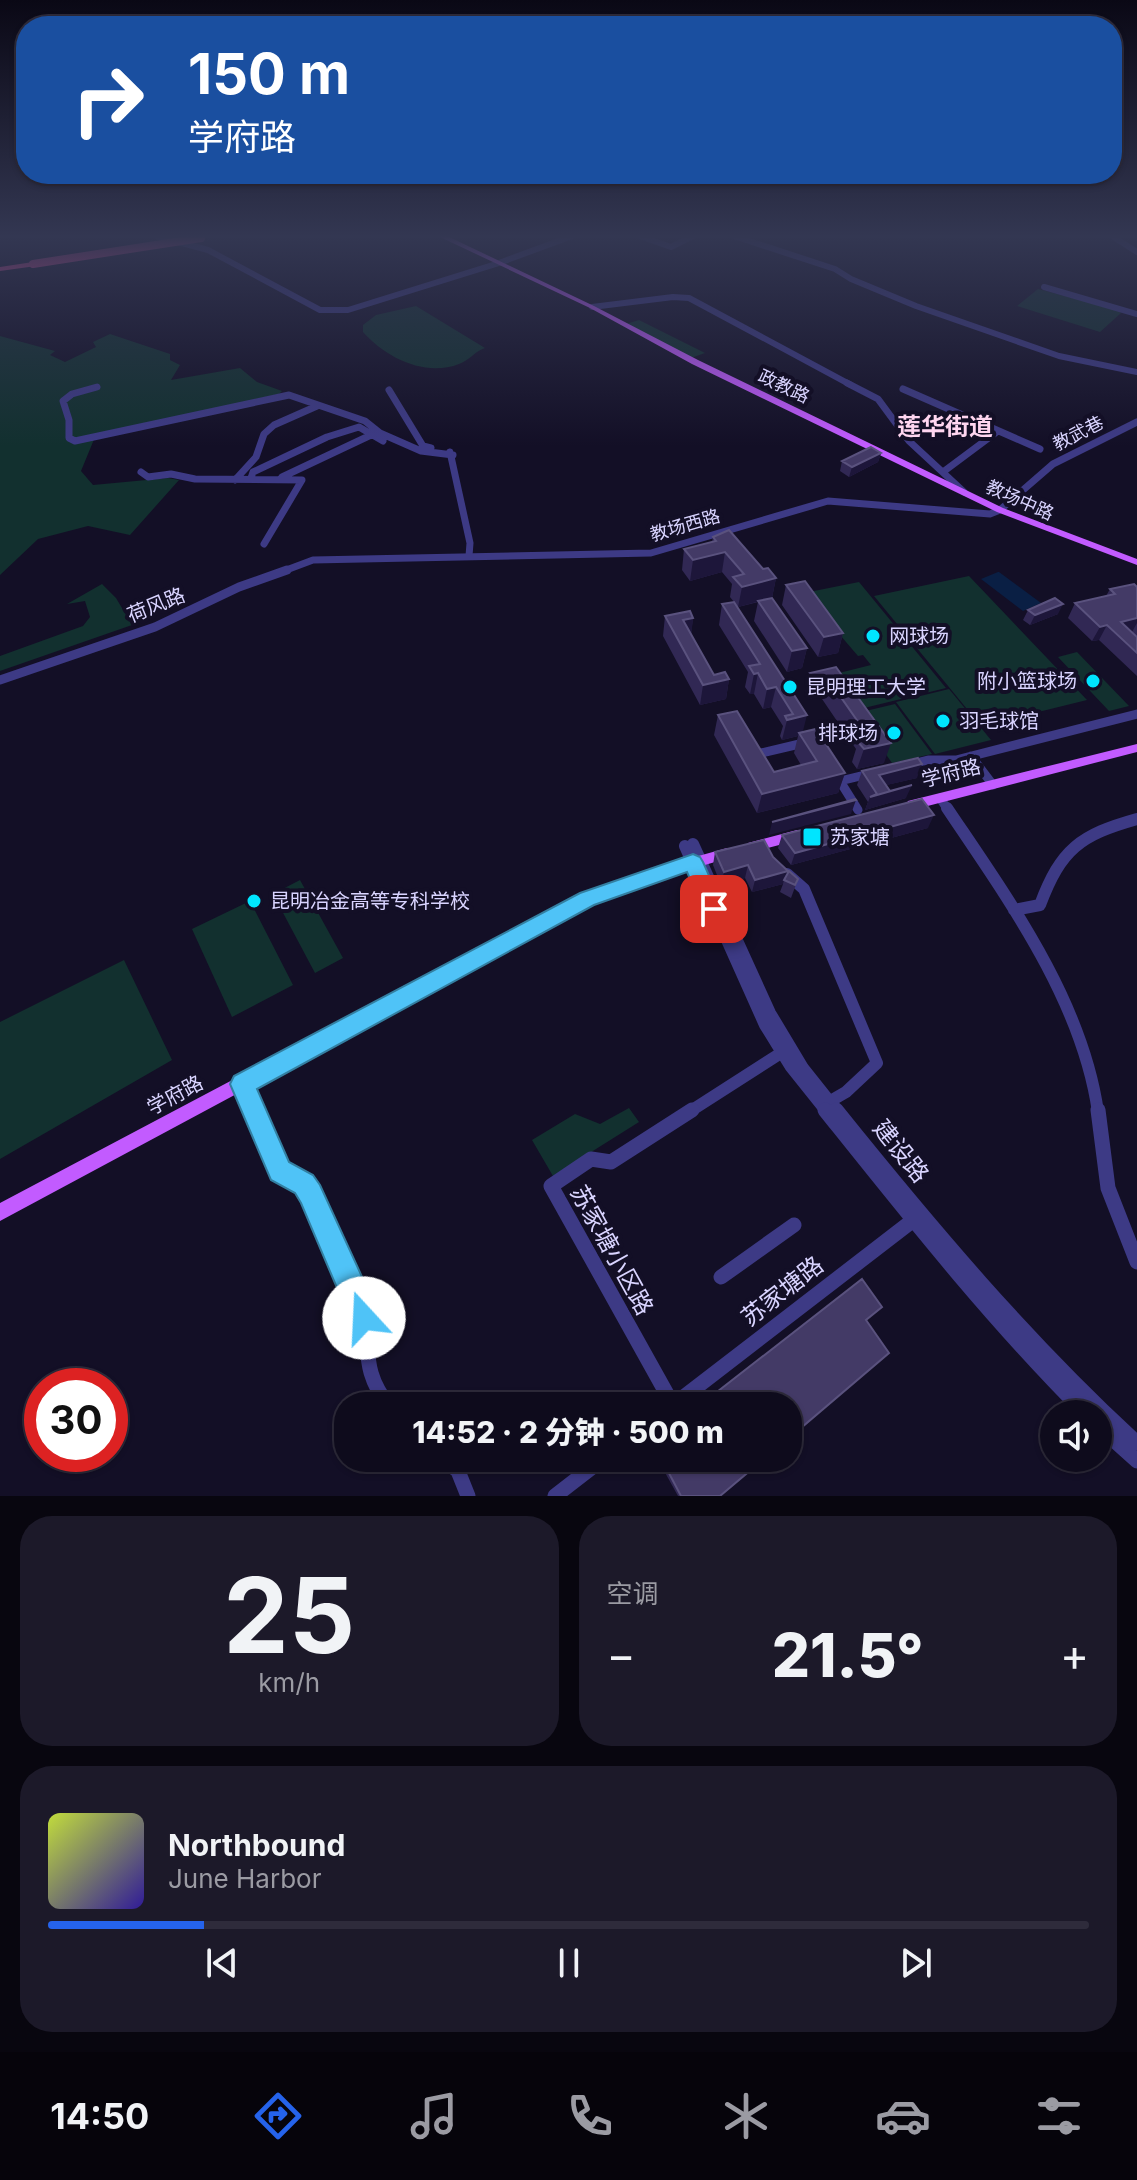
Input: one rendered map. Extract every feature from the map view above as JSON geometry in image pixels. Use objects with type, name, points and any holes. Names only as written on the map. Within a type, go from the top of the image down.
[{"type":"main road","name":"政教路","points":[[592,307],[666,348],[964,492]]},
{"type":"main road","name":"教场中路","points":[[964,492],[1000,510],[1137,562]]},
{"type":"main road","name":"学府路","points":[[894,810],[1137,748]]},
{"type":"main road","points":[[853,816],[878,814]]},
{"type":"main road","name":"学府路","points":[[0,1212],[587,899],[697,861],[768,847],[808,832]]},
{"type":"street","points":[[312,306],[333,312],[361,306]]},
{"type":"street","name":"教场中路","points":[[592,307],[602,306]]},
{"type":"street","name":"教场中路","points":[[704,306],[878,399],[899,429],[964,492]]},
{"type":"street","points":[[916,306],[1059,356],[1137,372]]},
{"type":"street","points":[[1109,306],[1137,314]]},
{"type":"street","points":[[97,387],[72,394],[63,401],[69,420],[69,438],[75,441],[283,395],[298,396],[317,406],[365,421],[380,433],[421,451],[453,455]]},
{"type":"street","points":[[903,389],[1040,449]]},
{"type":"street","points":[[389,390],[423,446],[449,450],[453,455],[470,543],[469,556]]},
{"type":"street","points":[[235,480],[256,457],[264,434],[274,425],[317,406]]},
{"type":"street","name":"教武巷","points":[[1000,510],[1053,464],[1137,422]]},
{"type":"street","points":[[251,478],[253,472],[327,437],[359,427],[386,442],[404,444]]},
{"type":"street","points":[[943,472],[998,431]]},
{"type":"street","points":[[280,478],[371,435]]},
{"type":"street","points":[[919,470],[930,468],[932,462]]},
{"type":"street","points":[[141,472],[148,477],[171,474],[195,479],[302,480],[264,544]]},
{"type":"street","name":"教场西路","points":[[324,559],[651,553],[828,501],[975,515],[1000,510]]},
{"type":"street","name":"荷风路","points":[[0,680],[155,627],[239,587],[324,559]]},
{"type":"street","points":[[899,767],[928,760],[956,760],[1137,714]]},
{"type":"street","points":[[806,727],[823,754]]},
{"type":"street","points":[[761,753],[814,740]]},
{"type":"street","points":[[971,756],[993,785]]},
{"type":"street","points":[[831,767],[840,781],[853,816]]},
{"type":"street","points":[[840,781],[884,770]]},
{"type":"street","points":[[940,798],[1035,944],[1090,1072],[1106,1181],[1119,1223],[1137,1262]]},
{"type":"street","points":[[1014,910],[1040,905],[1048,880],[1065,850],[1096,832],[1137,819]]},
{"type":"street","name":"建设路","points":[[689,845],[774,1020],[826,1104]]},
{"type":"street","name":"建设路","points":[[697,861],[765,1025],[781,1053],[826,1104],[1019,1347],[1072,1400]]},
{"type":"street","points":[[776,864],[804,889],[877,1063],[826,1104]]},
{"type":"street","name":"苏家塘小区路","points":[[665,1392],[551,1186],[591,1159],[611,1162],[781,1053]]},
{"type":"street","points":[[242,1084],[280,1171],[304,1184],[360,1303],[364,1318],[365,1365],[379,1392]]},
{"type":"street","name":"建设路","points":[[917,1218],[1035,1346],[1137,1443]]},
{"type":"street","name":"苏家塘路","points":[[691,1392],[917,1218]]},
{"type":"street","points":[[721,1277],[794,1225]]},
{"type":"street","points":[[1112,1439],[1137,1461]]},
{"type":"street","points":[[458,1472],[468,1496]]},
{"type":"street","points":[[555,1496],[586,1472]]},
{"type":"green space","points":[[416,306],[485,348],[459,364],[433,368],[407,363],[395,357],[363,332],[363,325],[376,315]]},
{"type":"green space","points":[[1017,306],[1102,306],[1121,313],[1100,332]]},
{"type":"green space","points":[[639,320],[705,353],[691,358],[626,324]]},
{"type":"green space","points":[[110,334],[170,354],[170,360],[180,365],[171,380],[240,368],[257,382],[282,391],[95,437],[81,471],[93,485],[168,478],[179,480],[130,535],[88,526],[38,539],[0,575],[0,336],[55,351],[50,355],[65,362],[96,347],[93,342]]},
{"type":"green space","points":[[969,576],[1087,700],[981,726],[874,596]]},
{"type":"green space","points":[[859,582],[946,688],[856,710],[831,675],[871,665],[863,655],[858,656],[804,593]]},
{"type":"green space","points":[[102,584],[116,598],[132,625],[0,671],[0,656],[83,626],[90,617],[85,601],[67,604]]},
{"type":"green space","name":"附小篮球场","points":[[1077,652],[1129,706],[1109,711],[1058,657]]},
{"type":"green space","name":"羽毛球馆","points":[[949,689],[991,740],[935,754],[896,702]]},
{"type":"green space","name":"排球场","points":[[895,704],[932,754],[892,763],[857,713]]},
{"type":"green space","points":[[300,880],[343,958],[315,973],[273,894]]},
{"type":"green space","points":[[250,901],[293,985],[232,1017],[192,929]]},
{"type":"green space","points":[[124,960],[172,1060],[0,1159],[0,1022]]},
{"type":"green space","points":[[629,1108],[639,1122],[553,1176],[532,1140],[575,1114],[600,1124]]},
{"type":"water","points":[[998,572],[1041,603],[1023,611],[981,579]]},
{"type":"building","points":[[871,447],[881,453],[852,467],[842,461]]},
{"type":"building","points":[[729,530],[763,569],[768,568],[776,578],[742,587],[733,577],[744,574],[725,552],[693,560],[684,549],[716,541],[713,537]]},
{"type":"building","points":[[805,581],[843,633],[824,637],[786,585]]},
{"type":"building","points":[[1134,584],[1137,587],[1137,618],[1121,622],[1137,637],[1137,653],[1107,625],[1100,627],[1075,603],[1115,594],[1110,589]]},
{"type":"building","points":[[772,598],[807,648],[792,651],[758,601]]},
{"type":"building","points":[[1055,598],[1063,604],[1035,615],[1028,610]]},
{"type":"building","points":[[734,602],[807,715],[787,720],[785,716],[793,714],[776,687],[767,689],[758,673],[754,674],[749,666],[760,664],[722,604]]},
{"type":"building","points":[[690,611],[693,618],[683,620],[714,675],[725,672],[729,679],[703,685],[665,616]]},
{"type":"building","points":[[836,667],[891,743],[864,749],[858,742],[870,739],[826,676],[815,679],[810,673]]},
{"type":"building","points":[[737,711],[774,772],[817,761],[799,733],[816,729],[845,773],[762,794],[718,715]]},
{"type":"building","points":[[918,758],[922,764],[879,775],[890,791],[912,785],[870,797],[877,794],[862,771]]},
{"type":"building","points":[[855,799],[856,800],[772,822]]},
{"type":"building","points":[[922,799],[934,815],[795,853],[782,835]]},
{"type":"building","points":[[764,840],[773,857],[788,871],[755,880],[748,865],[724,872],[715,852]]},
{"type":"building","points":[[789,871],[798,879],[795,885],[784,880]]},
{"type":"building","points":[[862,1279],[882,1307],[866,1320],[889,1353],[802,1427],[802,1392],[717,1392]]},
{"type":"building","points":[[668,1472],[748,1472],[720,1496],[681,1496]]},
{"type":"place","name":"网球场","points":[[873,636]]},
{"type":"place","name":"附小篮球场","points":[[1093,681]]},
{"type":"place","name":"昆明理工大学","points":[[790,687]]},
{"type":"place","name":"羽毛球馆","points":[[943,721]]},
{"type":"place","name":"排球场","points":[[894,733]]},
{"type":"place","name":"苏家塘","points":[[812,837]]},
{"type":"place","name":"昆明冶金高等专科学校","points":[[254,901]]},
{"type":"district","name":"莲华街道","points":[[945,426]]},
{"type":"route","points":[[364,1318],[310,1194],[304,1184],[280,1171],[242,1084],[587,899],[626,883],[693,862],[714,909]]}]
